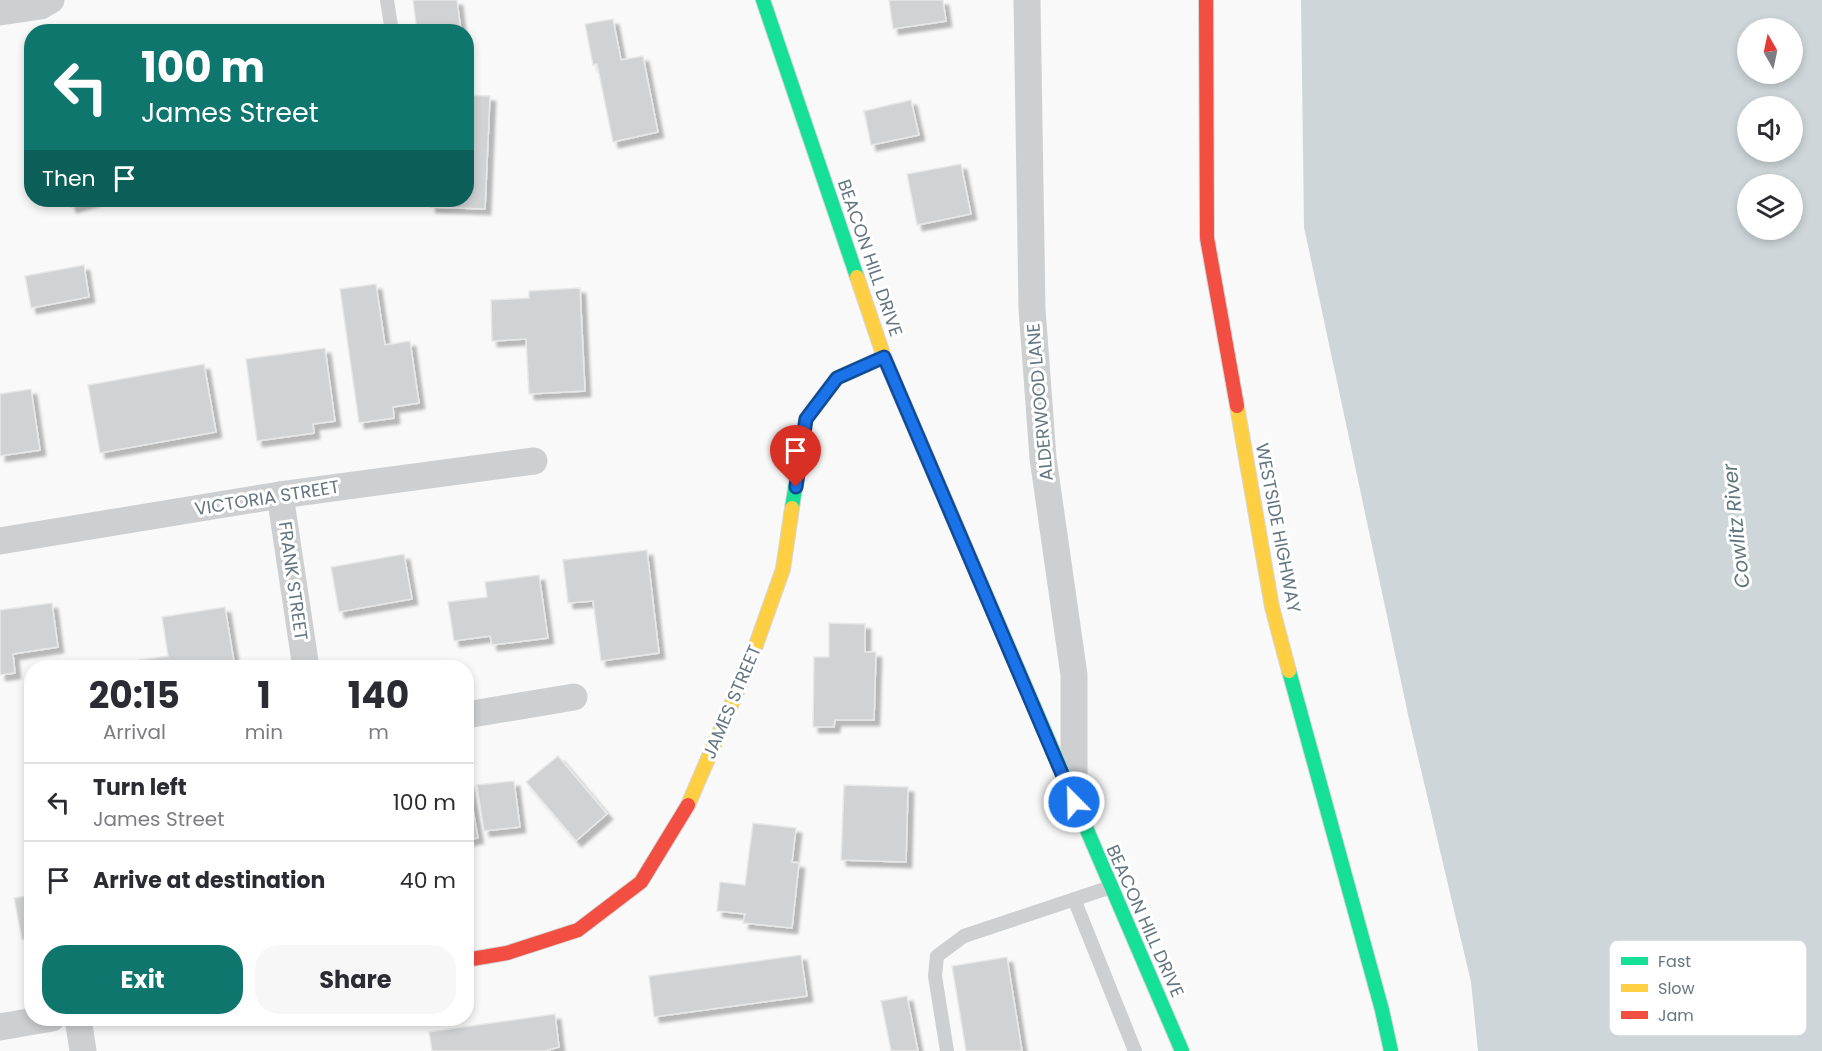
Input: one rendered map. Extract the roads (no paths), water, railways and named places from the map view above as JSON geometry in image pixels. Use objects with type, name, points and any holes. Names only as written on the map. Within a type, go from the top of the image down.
[{"type":"street","points":[[0,12],[41,6],[51,0]]},
{"type":"street","name":"BEACON HILL DRIVE","points":[[763,0],[884,357],[1182,1051]]},
{"type":"street","name":"ALDERWOOD LANE","points":[[1027,0],[1032,309],[1043,458],[1074,675],[1074,802]]},
{"type":"street","name":"WESTSIDE HIGHWAY","points":[[1206,0],[1207,238],[1211,261],[1272,607],[1382,1010],[1391,1051]]},
{"type":"street","name":"JAMES STREET","points":[[474,958],[507,952],[578,930],[641,882],[688,805],[751,659],[783,569],[806,419],[837,378],[884,357]]},
{"type":"street","name":"VICTORIA STREET","points":[[0,541],[280,495],[534,461]]},
{"type":"street","name":"FRANK STREET","points":[[280,495],[305,660]]},
{"type":"street","points":[[474,714],[574,697]]},
{"type":"street","points":[[0,1027],[24,1023]]},
{"type":"street","points":[[79,1026],[83,1051]]},
{"type":"lane","points":[[387,0],[391,24]]},
{"type":"lane","points":[[947,1051],[935,976],[938,956],[964,936],[1111,887]]},
{"type":"lane","points":[[1074,899],[1135,1051]]},
{"type":"water","name":"Cowlitz River","points":[[1301,0],[1822,0],[1822,1051],[1478,1051],[1471,982],[1409,719],[1304,227]]}]
